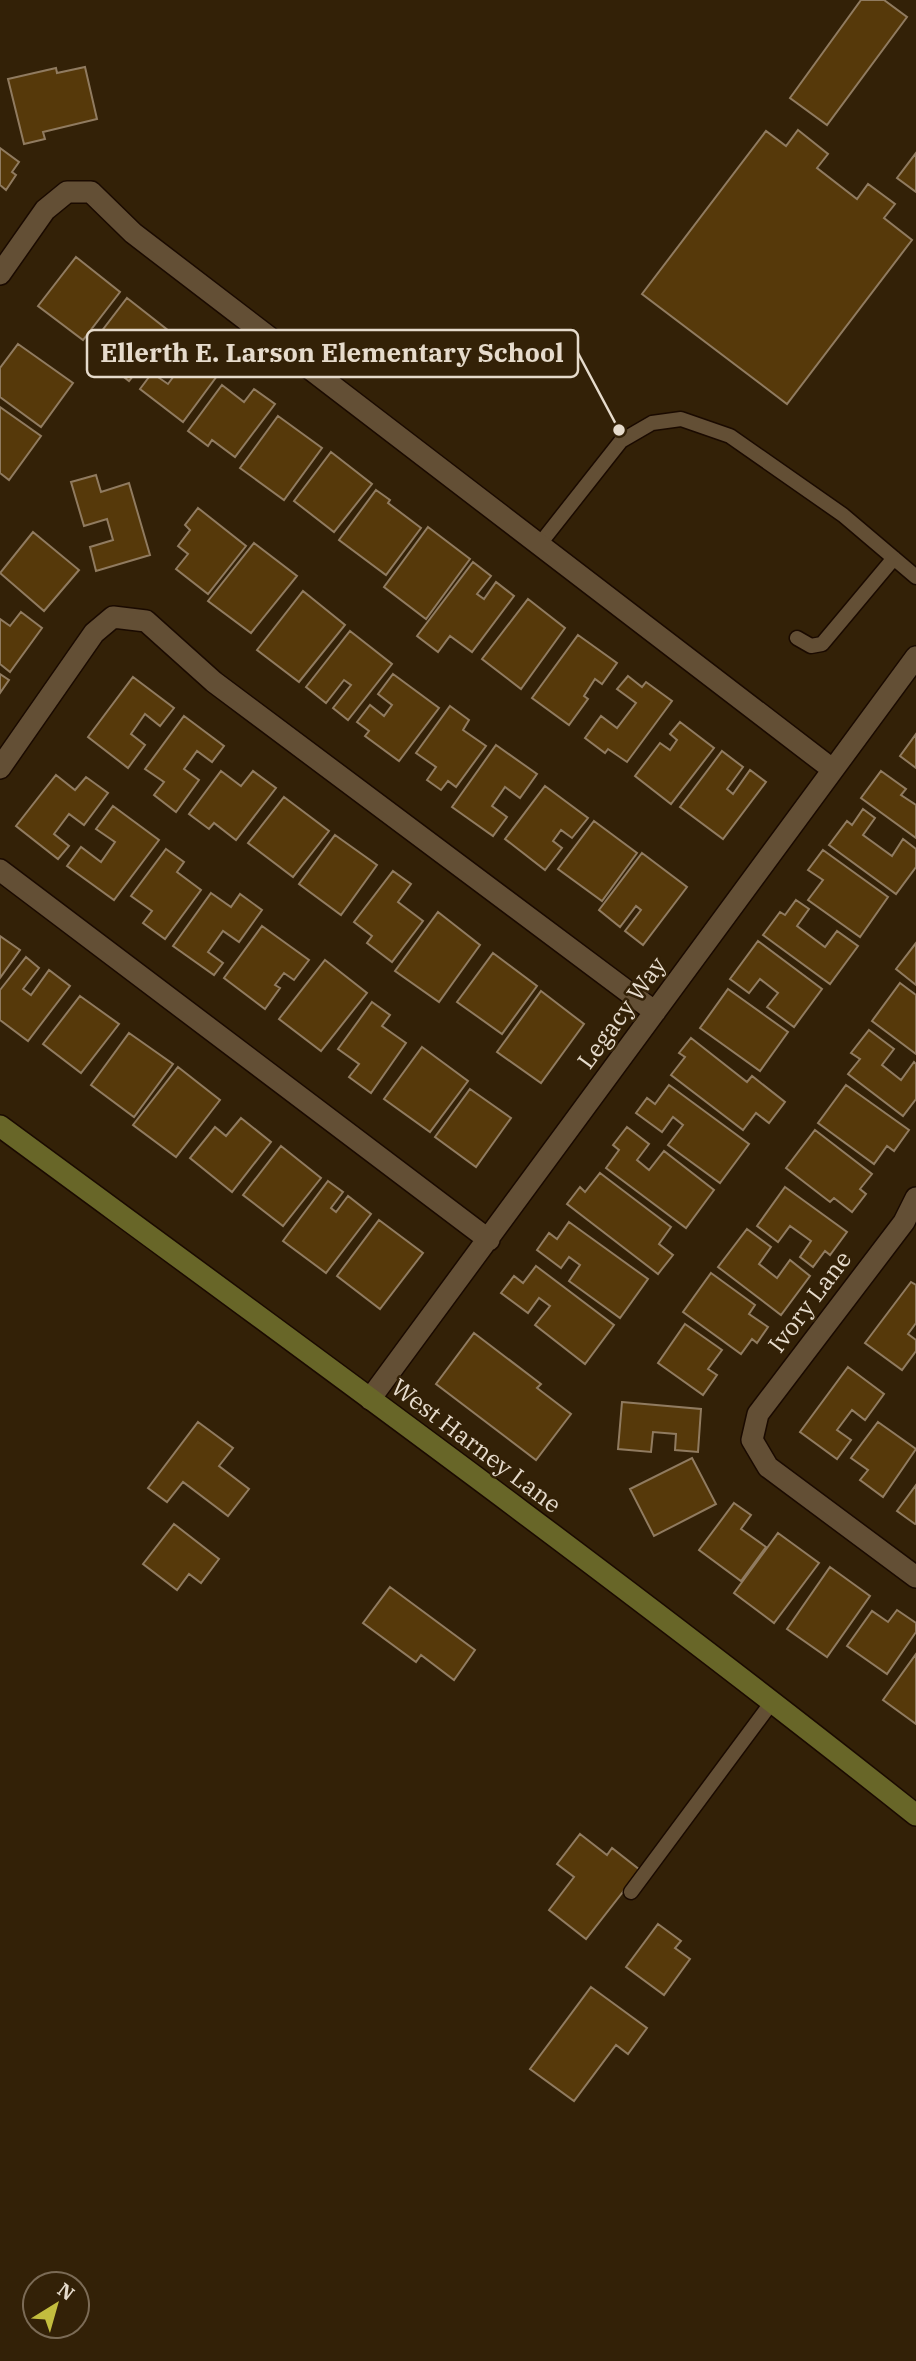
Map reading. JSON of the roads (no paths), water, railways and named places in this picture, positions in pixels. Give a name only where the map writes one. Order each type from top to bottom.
[{"type":"main road","name":"West Harney Lane","points":[[0,1126],[370,1399],[772,1702],[916,1815]]},
{"type":"street","points":[[0,274],[45,210],[67,192],[91,192],[133,233],[832,769]]},
{"type":"street","points":[[0,768],[93,633],[113,617],[146,621],[214,682],[655,1012]]},
{"type":"street","name":"Legacy Way","points":[[370,1399],[916,657]]},
{"type":"street","points":[[0,870],[489,1240]]},
{"type":"street","name":"Ivory Lane","points":[[916,1198],[910,1226],[758,1414],[752,1440],[768,1467],[916,1577]]},
{"type":"lane","points":[[540,545],[621,440],[652,423],[681,419],[730,436],[843,515],[916,577]]},
{"type":"lane","points":[[797,638],[811,646],[822,644],[894,558]]},
{"type":"lane","points":[[631,1892],[772,1702]]},
{"type":"place","name":"Ellerth E. Larson Elementary School","points":[[619,430]]}]
